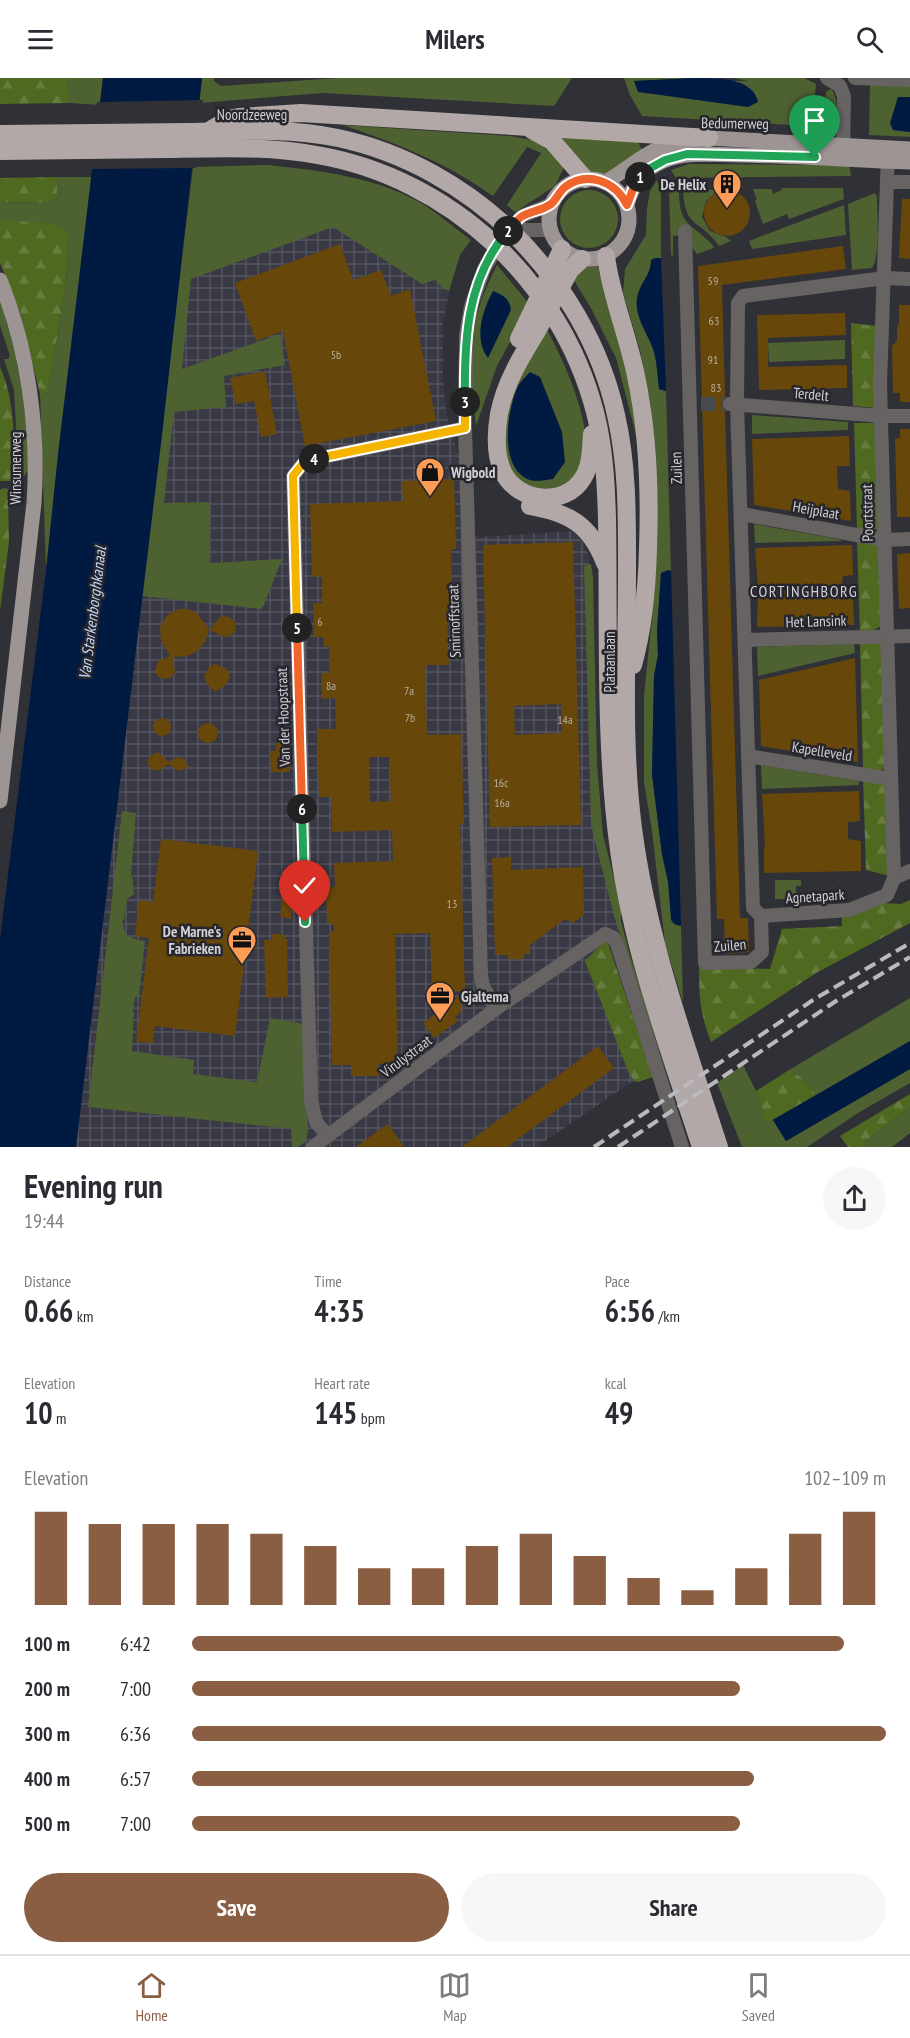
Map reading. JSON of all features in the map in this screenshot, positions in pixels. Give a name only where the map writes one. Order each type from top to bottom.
[{"type":"highway","points":[[237,132],[301,113],[709,138]]},
{"type":"highway","points":[[526,127],[552,141],[585,179]]},
{"type":"highway","name":"Noordzeeweg","points":[[0,151],[55,142],[207,131],[237,132],[370,168],[432,197],[475,226]]},
{"type":"highway","name":"Noordzeeweg","points":[[0,134],[55,142],[237,132],[291,131],[318,135],[368,146],[417,166],[450,184],[485,209]]},
{"type":"highway","name":"Plataanlaan","points":[[485,209],[535,257],[571,305],[594,348],[607,382],[622,443],[627,516],[628,783],[641,878],[658,957],[719,1147]]},
{"type":"highway","name":"Plataanlaan","points":[[475,226],[522,272],[560,327],[582,372],[600,435],[606,482],[610,761],[622,870],[631,919],[646,976],[701,1147]]},
{"type":"highway","points":[[562,249],[504,369],[492,399],[487,426],[488,459],[498,485],[512,499],[569,517],[586,530],[599,547],[608,570]]},
{"type":"highway","points":[[606,256],[636,375],[650,499],[647,587],[641,636],[626,687]]},
{"type":"highway","points":[[582,259],[570,270],[504,390],[498,417],[497,442],[499,462],[507,480],[521,492],[538,498],[558,496],[575,488],[584,478],[590,457],[594,411]]},
{"type":"main road","name":"Bedumerweg","points":[[605,182],[624,172],[656,149],[709,138],[888,155],[910,162]]},
{"type":"main road","name":"Bedumerweg","points":[[888,155],[910,148]]},
{"type":"main road","name":"Bedumerweg","points":[[627,205],[640,177],[654,165],[676,157],[704,154],[843,152]]},
{"type":"main road","points":[[585,179],[605,182],[619,192],[627,205],[630,221],[626,236],[618,248],[606,256],[582,259],[572,256],[555,241],[550,230],[549,218],[552,204],[565,187],[585,179]]},
{"type":"main road","name":"Winsumerweg","points":[[0,280],[21,347],[31,406],[35,461],[33,514],[0,801]]},
{"type":"street","points":[[827,78],[843,82],[845,101],[843,152]]},
{"type":"street","points":[[855,78],[910,80]]},
{"type":"street","name":"Poortstraat","points":[[888,155],[881,361],[894,878]]},
{"type":"street","points":[[888,182],[910,182]]},
{"type":"street","name":"Smirnoffstraat","points":[[497,1008],[483,987],[481,975],[465,428],[466,335],[471,306],[484,269],[503,237],[522,216],[552,204]]},
{"type":"street","points":[[503,237],[524,230],[550,230]]},
{"type":"street","name":"Zuilen","points":[[685,231],[696,404],[705,963],[751,962],[762,952],[761,916],[753,908],[742,514],[733,404],[738,303],[743,296],[885,278],[910,279]]},
{"type":"street","name":"Terdelt","points":[[733,404],[882,416],[910,416]]},
{"type":"street","name":"Van der Hoopstraat","points":[[328,1136],[316,1122],[310,1101],[293,476],[305,461],[465,428]]},
{"type":"street","name":"Heijplaat","points":[[742,514],[884,540],[910,539]]},
{"type":"street","name":"Het Lansink","points":[[746,640],[910,636]]},
{"type":"street","name":"Kapelleveld","points":[[748,756],[891,779]]},
{"type":"street","points":[[894,878],[910,871]]},
{"type":"street","name":"Agnetapark","points":[[761,916],[858,908],[887,895],[894,878]]},
{"type":"street","name":"Virulystraat","points":[[313,1147],[497,1008],[605,934],[614,938],[618,947],[682,1147]]},
{"type":"shaded area","points":[[284,215],[331,219],[450,288],[443,323],[443,380],[447,417],[459,457],[464,538],[573,531],[589,555],[593,821],[620,927],[606,948],[648,1071],[536,1147],[70,1147],[180,230]]},
{"type":"green space","points":[[0,78],[67,78],[70,103],[0,104]]},
{"type":"green space","points":[[67,78],[103,78],[100,105],[70,103]]},
{"type":"green space","points":[[202,78],[214,78],[214,81],[221,86],[338,78],[572,78],[554,106],[323,93],[199,103]]},
{"type":"green space","points":[[624,78],[695,78],[634,81],[748,81],[733,78],[804,78],[816,84],[812,123],[808,126],[642,116],[630,95]]},
{"type":"green space","points":[[870,84],[910,87],[910,97],[898,97],[893,130],[910,132],[910,137],[869,135]]},
{"type":"green space","points":[[831,89],[837,108],[833,130],[822,137],[813,136],[822,129],[826,92]]},
{"type":"green space","points":[[343,125],[510,136],[537,141],[565,165],[555,186],[515,212],[507,205],[541,153],[527,147],[493,196],[439,163]]},
{"type":"green space","points":[[552,134],[637,140],[644,153],[605,176],[589,172]]},
{"type":"green space","points":[[849,163],[851,176],[676,178],[671,170],[689,164]]},
{"type":"green space","points":[[268,165],[329,173],[389,188],[426,206],[471,240],[460,255],[449,291],[435,280],[422,284],[333,227],[191,279],[182,369],[280,334],[285,365],[224,376],[226,407],[174,412],[164,503],[210,502],[209,563],[282,559],[261,609],[142,596],[193,167]]},
{"type":"green space","points":[[58,177],[92,177],[46,570],[40,394],[48,392],[66,282],[69,232],[3,220],[0,223],[0,202],[50,203],[57,197]]},
{"type":"green space","points":[[58,177],[57,197],[50,203],[0,202],[0,178]]},
{"type":"green space","points":[[657,180],[661,193],[661,258],[655,258],[647,276],[659,389],[666,391],[671,571],[661,573],[657,631],[658,655],[654,676],[652,774],[662,854],[677,925],[681,926],[683,1003],[665,943],[644,782],[644,695],[652,618],[655,511],[651,406],[640,350],[623,293],[625,269],[646,235],[650,191]]},
{"type":"green space","points":[[782,188],[843,188],[844,199],[789,219],[787,214],[763,224],[753,189],[772,189],[773,194]]},
{"type":"green space","points":[[669,189],[679,189],[683,216],[714,248],[697,254],[682,235],[673,236],[673,256],[671,255]]},
{"type":"green space","points":[[683,189],[719,190],[706,201],[702,217],[710,231],[731,241],[719,246],[690,218],[684,202]]},
{"type":"green space","points":[[583,190],[595,190],[610,198],[618,213],[618,225],[610,240],[595,248],[583,248],[568,240],[560,225],[560,213],[568,198]]},
{"type":"green space","points":[[875,193],[878,234],[875,262],[872,268],[852,270],[848,204]]},
{"type":"green space","points":[[844,205],[846,235],[752,249],[749,241]]},
{"type":"green space","points":[[3,220],[55,224],[69,232],[66,282],[48,392],[40,394],[20,312],[0,263],[0,223]]},
{"type":"green space","points":[[597,264],[619,338],[630,386],[641,454],[616,358],[591,308],[572,277],[578,269]]},
{"type":"green space","points":[[497,265],[530,305],[497,366],[476,426],[472,393],[472,337],[482,300]]},
{"type":"green space","points":[[0,298],[14,349],[23,396],[28,443],[28,471],[19,482],[14,390],[4,359],[10,356],[0,325]]},
{"type":"green space","points":[[851,323],[877,326],[877,408],[853,406]]},
{"type":"green space","points":[[545,326],[571,380],[579,403],[586,448],[583,466],[574,480],[549,493],[518,484],[502,450],[505,408]]},
{"type":"green space","points":[[845,340],[845,359],[769,362],[768,343]]},
{"type":"green space","points":[[0,367],[11,408],[14,437],[14,481],[0,481]]},
{"type":"green space","points":[[752,415],[848,422],[848,430],[752,434]]},
{"type":"green space","points":[[854,423],[876,423],[880,528],[869,532],[857,529]]},
{"type":"green space","points":[[8,489],[9,542],[0,611],[0,490]]},
{"type":"green space","points":[[754,524],[838,539],[843,541],[755,543]]},
{"type":"green space","points":[[857,542],[880,544],[883,625],[872,631],[860,632]]},
{"type":"green space","points":[[591,564],[597,764],[603,835],[621,906],[621,921],[628,948],[671,1089],[614,916],[591,825],[584,566]]},
{"type":"green space","points":[[876,640],[883,646],[887,766],[879,772],[863,770],[860,641]]},
{"type":"green space","points":[[854,644],[855,653],[758,676],[757,647]]},
{"type":"green space","points":[[761,765],[859,781],[859,785],[762,789]]},
{"type":"green space","points":[[863,778],[888,784],[890,876],[866,870]]},
{"type":"green space","points":[[122,811],[136,813],[131,876],[134,894],[127,899],[122,921],[126,937],[127,935],[145,941],[139,997],[135,997],[133,1011],[132,1051],[194,1060],[193,1074],[257,1082],[270,1018],[300,1023],[305,1029],[308,1132],[305,1142],[298,1147],[292,1147],[291,1129],[88,1107]]},
{"type":"green space","points":[[775,880],[801,880],[801,886],[796,886],[796,892],[801,893],[801,899],[775,899]]},
{"type":"green space","points":[[910,900],[910,923],[816,973],[711,1042],[701,1005],[699,967],[770,969],[782,929],[842,926],[842,917],[883,903],[901,904]]},
{"type":"green space","points":[[605,941],[608,943],[653,1077],[638,1082],[634,1081],[628,1071],[585,961]]},
{"type":"green space","points":[[910,998],[910,1041],[816,1095],[801,1077],[789,1070]]},
{"type":"green space","points":[[743,1065],[756,1091],[765,1123],[773,1120],[786,1141],[910,1069],[910,1083],[858,1113],[807,1147],[742,1147],[717,1083]]},
{"type":"green space","points":[[789,1070],[801,1077],[816,1095],[765,1124],[756,1091]]},
{"type":"green space","points":[[910,1094],[910,1107],[864,1142],[864,1147],[848,1147],[840,1136]]},
{"type":"green space","points":[[910,1107],[910,1133],[892,1147],[864,1147],[864,1142]]},
{"type":"water","name":"Van Starkenborghkanaal","points":[[103,78],[202,78],[162,435],[76,1147],[0,1147],[0,939],[46,570]]},
{"type":"water","points":[[724,79],[742,84],[755,94],[758,102],[748,107],[638,92],[634,81]]},
{"type":"water","points":[[898,97],[910,97],[910,132],[893,130],[890,123]]},
{"type":"water","points":[[661,258],[666,391],[659,389],[654,352],[637,306],[640,288],[649,271],[651,260]]},
{"type":"water","points":[[493,291],[505,298],[511,310],[488,358],[483,350],[480,333],[483,315]]},
{"type":"water","points":[[530,372],[540,377],[562,432],[565,462],[553,479],[541,481],[532,481],[520,474],[509,452],[509,423],[514,396],[519,384]]},
{"type":"water","points":[[671,571],[681,926],[674,924],[671,920],[668,881],[662,854],[652,774],[654,676],[658,655],[657,631],[661,573]]},
{"type":"water","points":[[910,1041],[910,1069],[786,1141],[773,1120]]},
{"type":"pier","points":[[203,100],[196,168],[90,169],[97,102]]},
{"type":"building","name":"De Helix","points":[[732,190],[744,196],[749,204],[749,222],[744,230],[736,235],[722,236],[714,233],[707,226],[704,208],[707,200],[714,193]]},
{"type":"building","points":[[902,199],[910,199],[910,259],[899,258]]},
{"type":"building","points":[[340,244],[353,280],[381,270],[391,296],[410,289],[436,421],[305,446],[283,331],[256,341],[235,283]]},
{"type":"building","points":[[843,246],[846,269],[722,285],[725,397],[721,404],[725,412],[740,918],[748,918],[749,952],[725,954],[724,919],[717,919],[698,266]]},
{"type":"building","points":[[899,305],[910,305],[910,402],[900,402],[900,393],[893,393],[892,346],[897,341]]},
{"type":"building","points":[[845,313],[846,335],[768,338],[768,367],[847,365],[847,388],[759,390],[757,315]]},
{"type":"building","points":[[265,371],[277,434],[261,437],[254,401],[236,404],[230,378]]},
{"type":"building","points":[[900,429],[910,429],[910,517],[897,517],[895,439],[900,438]]},
{"type":"building","points":[[849,436],[850,466],[837,466],[838,489],[850,491],[851,521],[754,505],[752,439]]},
{"type":"building","points":[[454,479],[456,549],[451,550],[453,610],[447,610],[449,665],[425,665],[427,735],[461,734],[464,824],[460,824],[465,991],[432,992],[430,933],[395,934],[398,1063],[378,1064],[379,1076],[351,1076],[351,1065],[332,1065],[329,932],[334,931],[334,924],[327,923],[326,887],[335,887],[334,863],[393,861],[392,830],[332,832],[331,797],[319,797],[317,729],[336,729],[335,698],[322,699],[321,673],[329,673],[329,646],[324,647],[323,637],[314,637],[313,603],[322,603],[322,576],[312,577],[310,504],[403,501],[402,481]],"holes":[[[369,757],[389,757],[391,801],[370,802]]]},
{"type":"building","points":[[573,542],[581,825],[490,827],[483,545]],"holes":[[[561,704],[562,733],[515,735],[514,706]]]},
{"type":"building","points":[[852,545],[853,575],[843,576],[841,593],[853,596],[854,625],[757,627],[758,588],[755,548]]},
{"type":"building","points":[[910,553],[910,608],[899,609],[897,554]]},
{"type":"building","points":[[179,609],[196,612],[209,629],[205,642],[196,652],[187,656],[173,657],[175,673],[170,678],[164,679],[158,677],[155,671],[158,661],[170,656],[161,641],[160,627],[167,615]]},
{"type":"building","points":[[222,616],[229,617],[236,623],[235,631],[229,637],[223,637],[210,630]]},
{"type":"building","points":[[855,658],[858,762],[761,746],[759,680]]},
{"type":"building","points":[[215,664],[226,668],[230,677],[226,685],[215,692],[207,684],[204,676],[209,667]]},
{"type":"building","points":[[162,718],[168,721],[171,727],[168,733],[162,736],[156,733],[153,727],[156,721]]},
{"type":"building","points":[[208,723],[215,726],[218,733],[215,740],[208,743],[201,740],[198,733],[201,726]]},
{"type":"building","points":[[290,742],[290,772],[271,772],[270,751],[276,751],[275,743]]},
{"type":"building","points":[[158,752],[169,762],[177,757],[183,758],[189,767],[179,771],[168,764],[160,770],[153,770],[148,765],[148,760],[151,755]]},
{"type":"building","points":[[859,791],[860,821],[848,822],[848,839],[861,841],[861,871],[764,873],[762,794]]},
{"type":"building","points":[[161,839],[258,851],[235,1036],[155,1026],[153,1043],[136,1042],[149,938],[135,936],[139,900],[153,902]]},
{"type":"building","points":[[511,857],[511,870],[583,867],[584,915],[573,923],[565,919],[530,945],[530,954],[524,954],[524,959],[508,959],[508,955],[495,955],[492,858]]},
{"type":"building","points":[[283,891],[294,892],[291,919],[280,917]]},
{"type":"building","points":[[272,934],[284,934],[287,939],[288,997],[266,998],[264,940],[272,940]]},
{"type":"building","points":[[461,995],[461,1012],[455,1017],[458,1021],[434,1038],[423,1023]]},
{"type":"building","points":[[598,1046],[614,1068],[507,1147],[462,1147]]},
{"type":"building","points":[[388,1124],[404,1147],[356,1147],[368,1138]]},
{"type":"tunnel","points":[[701,404],[729,404]]},
{"type":"railway","points":[[594,1147],[813,1000],[910,943]]},
{"type":"railway","points":[[618,1147],[836,1001],[910,957]]},
{"type":"place","name":"De Helix","points":[[727,210]]},
{"type":"place","name":"Wigbold","points":[[430,498]]},
{"type":"place","name":"De Marne's Fabrieken","points":[[242,966]]},
{"type":"place","name":"Gjaltema","points":[[440,1022]]},
{"type":"district","name":"CORTINGHBORG","points":[[804,591]]},
{"type":"route","points":[[305,922],[293,476],[305,461],[465,428],[466,335],[471,306],[484,269],[503,237],[522,216],[552,204],[560,192],[571,183],[585,179],[605,182],[619,192],[627,205],[635,184],[647,170],[665,160],[687,154],[815,157]]}]
